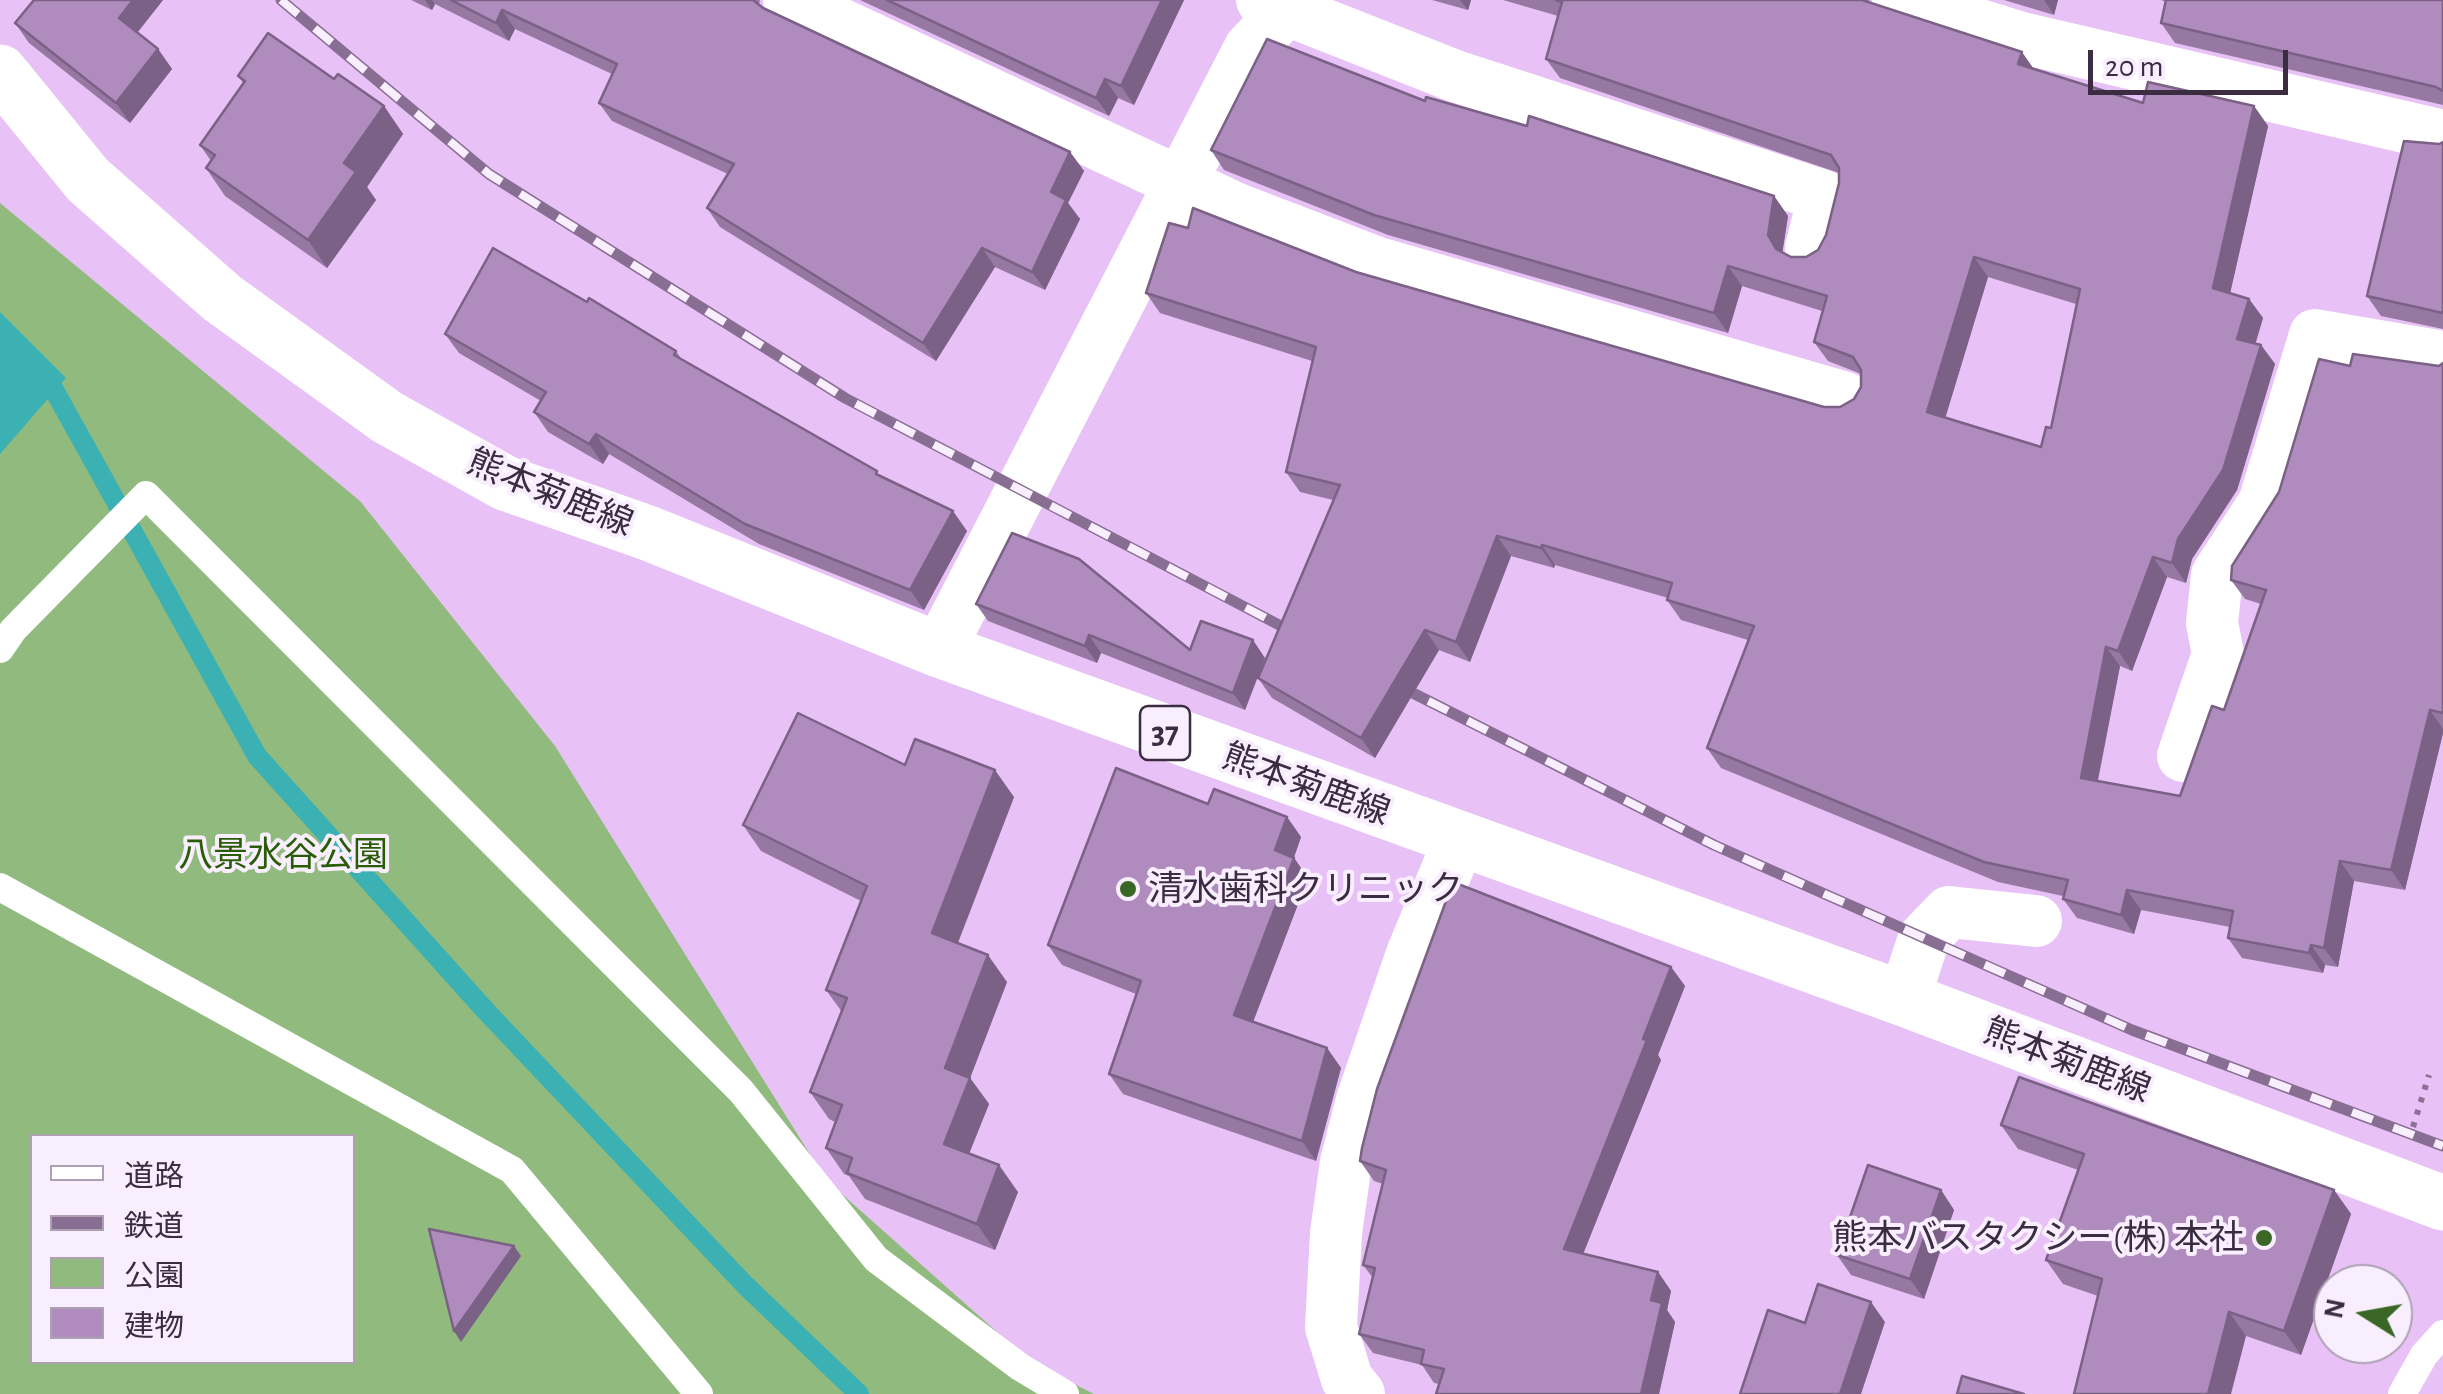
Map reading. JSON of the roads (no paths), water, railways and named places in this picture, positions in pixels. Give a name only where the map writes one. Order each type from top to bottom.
[{"type":"main road","name":"熊本菊鹿線","points":[[0,72],[88,180],[222,298],[386,416],[504,483],[648,533],[940,650],[1458,841],[1904,999],[2443,1204]]},
{"type":"street","points":[[789,0],[1237,210],[1378,262],[1846,398]]},
{"type":"street","points":[[1898,0],[2022,38],[2443,136]]},
{"type":"street","points":[[940,650],[1250,48],[1281,3],[1455,76],[1824,196],[1811,248]]},
{"type":"street","points":[[2183,756],[2218,654],[2212,623],[2217,575],[2264,504],[2315,335],[2443,357]]},
{"type":"street","points":[[1360,1394],[1347,1379],[1331,1327],[1336,1233],[1346,1162],[1362,1100],[1412,954],[1458,841]]},
{"type":"street","points":[[1904,999],[1924,938],[1949,912],[2036,921]]},
{"type":"lane","points":[[0,649],[146,496],[741,1091],[876,1258],[1020,1368],[1065,1394]]},
{"type":"lane","points":[[0,887],[512,1170],[700,1394]]},
{"type":"lane","points":[[2402,1394],[2424,1355],[2443,1334]]},
{"type":"waterway","points":[[43,370],[257,756],[485,1010],[745,1285],[859,1394]]},
{"type":"railway","points":[[281,0],[489,174],[845,398],[1304,638]]},
{"type":"railway","points":[[1389,681],[1714,845],[2132,1030],[2443,1146]]},
{"type":"place","name":"清水歯科クリニック","points":[[1128,889]]},
{"type":"place","name":"熊本バスタクシー(株) 本社","points":[[2264,1238]]},
{"type":"park label","name":"八景水谷公園","points":[[283,855]]}]
